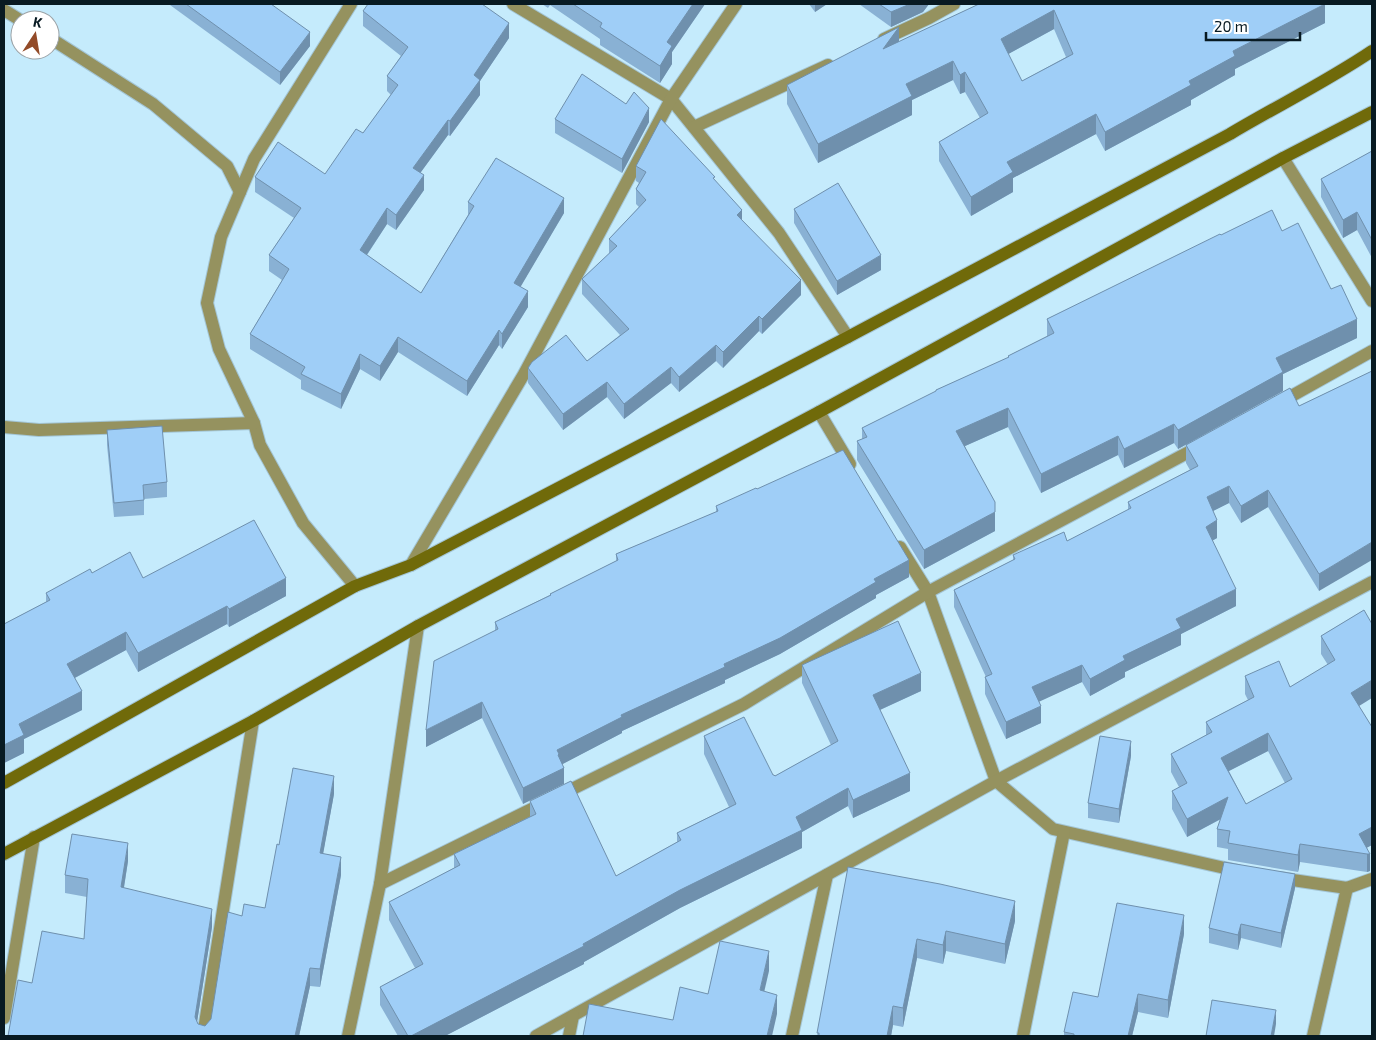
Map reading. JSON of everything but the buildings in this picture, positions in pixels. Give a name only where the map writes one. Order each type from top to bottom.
[{"type":"main road","points":[[4,783],[354,586],[411,565],[848,338],[1230,134],[1275,107],[1340,73],[1372,51]]},
{"type":"main road","points":[[4,854],[253,721],[418,626],[818,412],[1283,158],[1372,112]]},
{"type":"street","points":[[351,4],[254,158],[221,237],[207,303],[219,348],[254,423],[260,446],[303,523],[354,586]]},
{"type":"street","points":[[513,4],[671,99],[779,233],[848,338]]},
{"type":"street","points":[[411,565],[524,374],[671,99],[736,4]]},
{"type":"street","points":[[875,43],[954,4]]},
{"type":"street","points":[[60,44],[153,104],[227,166],[240,192]]},
{"type":"street","points":[[694,127],[839,60]]},
{"type":"street","points":[[1283,158],[1372,301]]},
{"type":"street","points":[[1272,406],[1372,351]]},
{"type":"street","points":[[818,412],[858,478]]},
{"type":"street","points":[[4,428],[39,430],[254,423]]},
{"type":"street","points":[[380,884],[744,704],[928,592],[1214,439]]},
{"type":"street","points":[[893,535],[928,592],[996,781],[1053,829],[1252,873]]},
{"type":"street","points":[[536,1036],[996,781],[1372,582]]},
{"type":"street","points":[[348,1036],[380,884],[418,626]]},
{"type":"street","points":[[203,1036],[253,721]]},
{"type":"street","points":[[1023,1036],[1064,832]]},
{"type":"street","points":[[4,1018],[34,837]]},
{"type":"street","points":[[792,1036],[828,875]]},
{"type":"street","points":[[1271,876],[1347,888],[1372,879]]},
{"type":"street","points":[[1313,1036],[1347,888]]},
{"type":"street","points":[[569,1036],[573,1016]]}]
